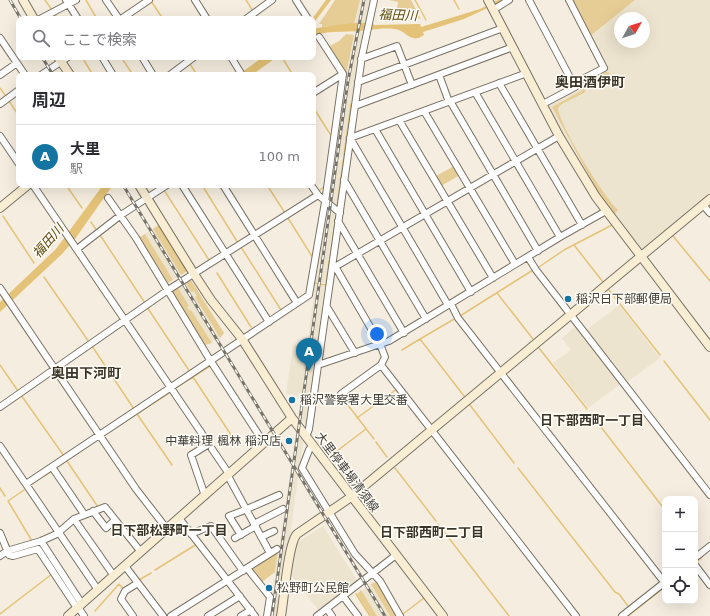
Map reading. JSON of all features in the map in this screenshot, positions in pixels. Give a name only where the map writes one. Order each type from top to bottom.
[{"type":"street","points":[[23,0],[32,16]]},
{"type":"street","points":[[45,16],[68,2],[76,0]]},
{"type":"street","points":[[106,0],[118,16]]},
{"type":"street","points":[[125,16],[149,0]]},
{"type":"street","points":[[195,0],[205,16]]},
{"type":"street","points":[[250,16],[272,0]]},
{"type":"street","points":[[296,0],[306,16]]},
{"type":"street","points":[[306,437],[334,268],[338,221],[361,59],[374,0]]},
{"type":"street","points":[[509,0],[491,5],[559,136],[606,211],[710,347]]},
{"type":"street","points":[[529,0],[575,87],[543,104]]},
{"type":"street","points":[[569,0],[604,68],[573,84]]},
{"type":"street","points":[[68,2],[76,16]]},
{"type":"street","points":[[358,82],[503,28]]},
{"type":"street","points":[[26,484],[309,295],[325,202],[343,74],[319,37]]},
{"type":"street","points":[[0,38],[23,72]]},
{"type":"street","points":[[361,59],[397,46],[412,85]]},
{"type":"street","points":[[354,106],[513,47]]},
{"type":"street","points":[[46,72],[60,60]]},
{"type":"street","points":[[63,60],[69,72]]},
{"type":"street","points":[[104,60],[111,72]]},
{"type":"street","points":[[144,60],[151,72]]},
{"type":"street","points":[[174,72],[190,60]]},
{"type":"street","points":[[233,60],[240,72]]},
{"type":"street","points":[[0,75],[17,63]]},
{"type":"street","points":[[350,138],[527,73]]},
{"type":"street","points":[[316,91],[343,74]]},
{"type":"street","points":[[439,75],[449,101],[538,251]]},
{"type":"street","points":[[499,83],[582,225]]},
{"type":"street","points":[[0,104],[16,92]]},
{"type":"street","points":[[475,92],[560,237]]},
{"type":"street","points":[[424,111],[515,264]]},
{"type":"street","points":[[400,120],[493,278]]},
{"type":"street","points":[[375,129],[471,292]]},
{"type":"street","points":[[0,136],[16,160]]},
{"type":"street","points":[[334,268],[559,136]]},
{"type":"street","points":[[350,138],[458,318],[502,372],[662,578]]},
{"type":"street","points":[[344,180],[426,319]]},
{"type":"street","points":[[0,208],[24,188]]},
{"type":"street","points":[[35,188],[209,444],[191,455],[205,496]]},
{"type":"street","name":"大里停車場清須線","points":[[140,188],[211,300],[242,339],[292,418],[350,497],[443,616]]},
{"type":"street","points":[[76,247],[161,188]]},
{"type":"street","points":[[184,188],[269,322]]},
{"type":"street","points":[[225,188],[297,303]]},
{"type":"street","points":[[313,188],[325,202],[340,213]]},
{"type":"street","points":[[0,407],[168,290],[318,195]]},
{"type":"street","points":[[108,198],[121,215],[210,360],[264,443]]},
{"type":"street","points":[[281,616],[294,536],[350,497],[710,199]]},
{"type":"street","points":[[703,205],[710,214]]},
{"type":"street","points":[[318,366],[380,344],[404,333],[528,256],[606,211]]},
{"type":"street","points":[[338,221],[404,333]]},
{"type":"street","points":[[528,256],[536,270],[710,495]]},
{"type":"street","points":[[334,268],[380,344],[385,357],[381,365],[341,394]]},
{"type":"street","points":[[0,288],[136,489],[167,529]]},
{"type":"street","points":[[327,307],[355,353]]},
{"type":"street","points":[[381,365],[576,616]]},
{"type":"street","points":[[68,616],[292,418]]},
{"type":"street","points":[[0,446],[98,590]]},
{"type":"street","points":[[312,446],[302,468],[355,554],[380,581],[400,616]]},
{"type":"street","points":[[212,449],[229,475],[270,553]]},
{"type":"street","points":[[52,467],[84,514]]},
{"type":"street","points":[[240,535],[229,516],[279,495]]},
{"type":"street","points":[[0,556],[9,550],[41,541],[59,533],[74,519],[105,507],[141,552]]},
{"type":"street","points":[[234,538],[283,509]]},
{"type":"street","points":[[93,511],[106,528],[115,520]]},
{"type":"street","points":[[179,518],[255,616]]},
{"type":"street","points":[[74,519],[114,576]]},
{"type":"street","points":[[191,534],[211,526],[245,569],[270,597],[268,616]]},
{"type":"street","points":[[262,537],[274,531]]},
{"type":"street","points":[[0,533],[9,550],[9,555],[13,556],[38,549],[79,607]]},
{"type":"street","points":[[41,541],[84,616]]},
{"type":"street","points":[[698,556],[710,546]]},
{"type":"street","points":[[170,616],[277,549]]},
{"type":"street","points":[[317,616],[396,555]]},
{"type":"street","points":[[125,566],[163,616]]},
{"type":"street","points":[[697,568],[710,584]]},
{"type":"street","points":[[133,616],[121,599],[125,590],[138,583]]},
{"type":"street","points":[[622,616],[662,584]]},
{"type":"street","points":[[208,616],[240,596]]},
{"type":"street","points":[[343,596],[358,616]]},
{"type":"street","points":[[326,609],[332,616]]},
{"type":"street","points":[[241,616],[251,610]]},
{"type":"shaded area","points":[[326,0],[331,0],[316,20],[316,16],[314,16]]},
{"type":"shaded area","points":[[335,0],[360,0],[354,24],[322,27],[322,24],[319,24]]},
{"type":"shaded area","points":[[360,0],[371,0],[366,23],[354,24]]},
{"type":"shaded area","points":[[389,0],[411,0],[421,19],[418,18],[414,11],[404,12],[404,19],[395,19],[398,2]]},
{"type":"shaded area","points":[[498,0],[505,0],[464,19],[423,32],[424,35],[419,38],[412,38],[394,29],[316,35],[316,28],[354,23],[370,23],[375,25],[420,24],[421,27],[480,9]]},
{"type":"shaded area","points":[[572,0],[635,0],[620,12],[614,12],[614,17],[589,37]]},
{"type":"shaded area","points":[[635,0],[710,0],[710,193],[640,251],[598,196],[547,106],[576,85],[606,69],[589,37],[614,17],[614,48],[650,48],[650,12],[620,12]]},
{"type":"shaded area","points":[[355,30],[364,30],[344,155],[335,161],[346,75]]},
{"type":"shaded area","points":[[346,34],[354,35],[346,75],[328,47],[339,41]]},
{"type":"shaded area","points":[[259,60],[273,60],[256,72],[242,72]]},
{"type":"shaded area","points":[[606,72],[610,73],[607,77],[588,87],[584,93],[562,104],[558,108],[560,117],[583,160],[611,203],[618,210],[615,214],[599,194],[552,107],[581,91],[583,84]]},
{"type":"shaded area","points":[[343,159],[336,206],[328,201],[333,164]]},
{"type":"shaded area","points":[[454,166],[460,175],[441,186],[436,176]]},
{"type":"shaded area","points":[[101,188],[111,188],[75,239],[62,254],[0,312],[0,302],[56,249]]},
{"type":"shaded area","points":[[329,207],[335,213],[325,283],[314,282],[327,208]]},
{"type":"shaded area","points":[[157,226],[186,272],[168,283],[140,237]]},
{"type":"shaded area","points":[[157,226],[186,272],[181,275],[153,229]]},
{"type":"shaded area","points":[[145,234],[173,280],[168,283],[140,237]]},
{"type":"shaded area","points":[[191,280],[224,333],[220,338],[205,345],[172,291]]},
{"type":"shaded area","points":[[191,280],[224,333],[220,338],[195,297],[197,296],[194,291],[191,292],[186,283]]},
{"type":"shaded area","points":[[315,284],[325,286],[307,427],[299,415],[301,397],[286,394],[293,345],[307,347]]},
{"type":"shaded area","points":[[178,288],[189,306],[187,307],[190,311],[191,310],[212,343],[205,345],[172,291]]},
{"type":"shaded area","points":[[619,305],[660,358],[627,382],[586,330]]},
{"type":"shaded area","points":[[576,326],[622,383],[588,408],[553,363],[571,350],[562,338]]},
{"type":"shaded area","points":[[296,432],[303,442],[279,616],[269,616]]},
{"type":"shaded area","points":[[323,526],[358,582],[319,611],[290,574],[295,544]]},
{"type":"shaded area","points":[[278,551],[275,572],[262,582],[250,568]]},
{"type":"shaded area","points":[[376,582],[396,616],[371,616],[357,594]]},
{"type":"shaded area","points":[[376,582],[396,616],[390,616],[371,584]]},
{"type":"shaded area","points":[[361,590],[377,616],[371,616],[357,594]]},
{"type":"waterway","points":[[45,0],[52,10]]},
{"type":"waterway","points":[[86,0],[95,16]]},
{"type":"waterway","points":[[246,0],[253,11]]},
{"type":"waterway","name":"福田川","points":[[415,0],[426,20]]},
{"type":"waterway","points":[[454,0],[459,9]]},
{"type":"waterway","points":[[151,1],[161,16]]},
{"type":"waterway","points":[[84,60],[91,72]]},
{"type":"waterway","points":[[123,60],[131,72]]},
{"type":"waterway","points":[[284,60],[291,72]]},
{"type":"waterway","points":[[190,64],[195,72]]},
{"type":"waterway","points":[[0,88],[5,95]]},
{"type":"waterway","points":[[9,101],[16,112]]},
{"type":"waterway","points":[[337,206],[351,104]]},
{"type":"waterway","points":[[316,112],[332,137]]},
{"type":"waterway","points":[[320,190],[324,187]]},
{"type":"waterway","points":[[68,188],[82,208]]},
{"type":"waterway","points":[[204,188],[238,243]]},
{"type":"waterway","points":[[269,188],[285,213]]},
{"type":"waterway","points":[[164,190],[209,260]]},
{"type":"waterway","points":[[330,258],[336,214]]},
{"type":"waterway","name":"福田川","points":[[3,216],[34,263]]},
{"type":"waterway","points":[[288,218],[313,258]]},
{"type":"waterway","points":[[91,222],[97,231]]},
{"type":"waterway","points":[[539,267],[564,250],[612,225]]},
{"type":"waterway","points":[[158,226],[186,271]]},
{"type":"waterway","points":[[100,235],[145,303]]},
{"type":"waterway","points":[[673,236],[710,281]]},
{"type":"waterway","points":[[140,238],[155,264]]},
{"type":"waterway","points":[[574,245],[603,282]]},
{"type":"waterway","points":[[241,247],[281,310]]},
{"type":"waterway","points":[[314,283],[326,285],[329,261]]},
{"type":"waterway","points":[[460,316],[533,270]]},
{"type":"waterway","points":[[217,273],[251,327]]},
{"type":"waterway","points":[[44,277],[89,342]]},
{"type":"waterway","points":[[609,290],[660,355]]},
{"type":"waterway","points":[[497,293],[533,339]]},
{"type":"waterway","points":[[147,307],[190,372]]},
{"type":"waterway","points":[[420,339],[456,318]]},
{"type":"waterway","points":[[402,350],[420,339],[464,396]]},
{"type":"waterway","points":[[92,346],[134,409]]},
{"type":"waterway","points":[[539,348],[587,409]]},
{"type":"waterway","points":[[664,361],[710,420]]},
{"type":"waterway","points":[[0,365],[18,391]]},
{"type":"waterway","points":[[177,387],[210,366]]},
{"type":"waterway","points":[[193,377],[233,438]]},
{"type":"waterway","points":[[357,418],[397,389]]},
{"type":"waterway","points":[[109,432],[169,393]]},
{"type":"waterway","points":[[21,395],[64,456]]},
{"type":"waterway","points":[[341,396],[374,439]]},
{"type":"waterway","points":[[470,405],[514,463]]},
{"type":"waterway","points":[[137,414],[172,465]]},
{"type":"waterway","points":[[591,414],[662,506]]},
{"type":"waterway","points":[[329,457],[366,429]]},
{"type":"waterway","points":[[376,442],[387,457]]},
{"type":"waterway","points":[[56,468],[88,446]]},
{"type":"waterway","points":[[67,461],[98,507]]},
{"type":"waterway","points":[[395,468],[436,521]]},
{"type":"waterway","points":[[518,468],[615,592],[619,594],[628,606]]},
{"type":"waterway","points":[[44,476],[52,471]]},
{"type":"waterway","points":[[32,484],[42,477]]},
{"type":"waterway","points":[[0,488],[5,496]]},
{"type":"waterway","points":[[24,490],[8,501],[32,541]]},
{"type":"waterway","points":[[438,524],[509,616]]},
{"type":"waterway","points":[[4,535],[10,547]]},
{"type":"waterway","points":[[155,570],[197,544]]},
{"type":"waterway","points":[[12,553],[39,545],[40,547]]},
{"type":"waterway","points":[[698,561],[702,557]]},
{"type":"waterway","points":[[139,580],[151,573]]},
{"type":"waterway","points":[[0,614],[52,574]]},
{"type":"waterway","points":[[377,583],[388,602]]},
{"type":"waterway","points":[[95,611],[119,584],[124,590]]},
{"type":"waterway","points":[[628,616],[662,589]]},
{"type":"waterway","points":[[356,594],[370,616]]},
{"type":"waterway","points":[[403,614],[424,598]]},
{"type":"railway","points":[[10,0],[19,16]]},
{"type":"railway","points":[[272,616],[348,81],[364,0]]},
{"type":"railway","points":[[44,60],[51,72]]},
{"type":"railway","points":[[125,188],[385,616]]},
{"type":"place","name":"稲沢日下部郵便局","points":[[568,299]]},
{"type":"place","name":"大里","points":[[309,371]]},
{"type":"place","name":"稲沢警察署大里交番","points":[[292,400]]},
{"type":"place","name":"中華料理 楓林 稲沢店","points":[[289,441]]},
{"type":"place","name":"松野町公民館","points":[[269,588]]},
{"type":"district","name":"奥田酒伊町","points":[[590,82]]},
{"type":"district","name":"奥田下河町","points":[[86,373]]},
{"type":"district","name":"日下部西町一丁目","points":[[592,420]]},
{"type":"district","name":"日下部松野町一丁目","points":[[169,530]]},
{"type":"district","name":"日下部西町二丁目","points":[[432,532]]}]
